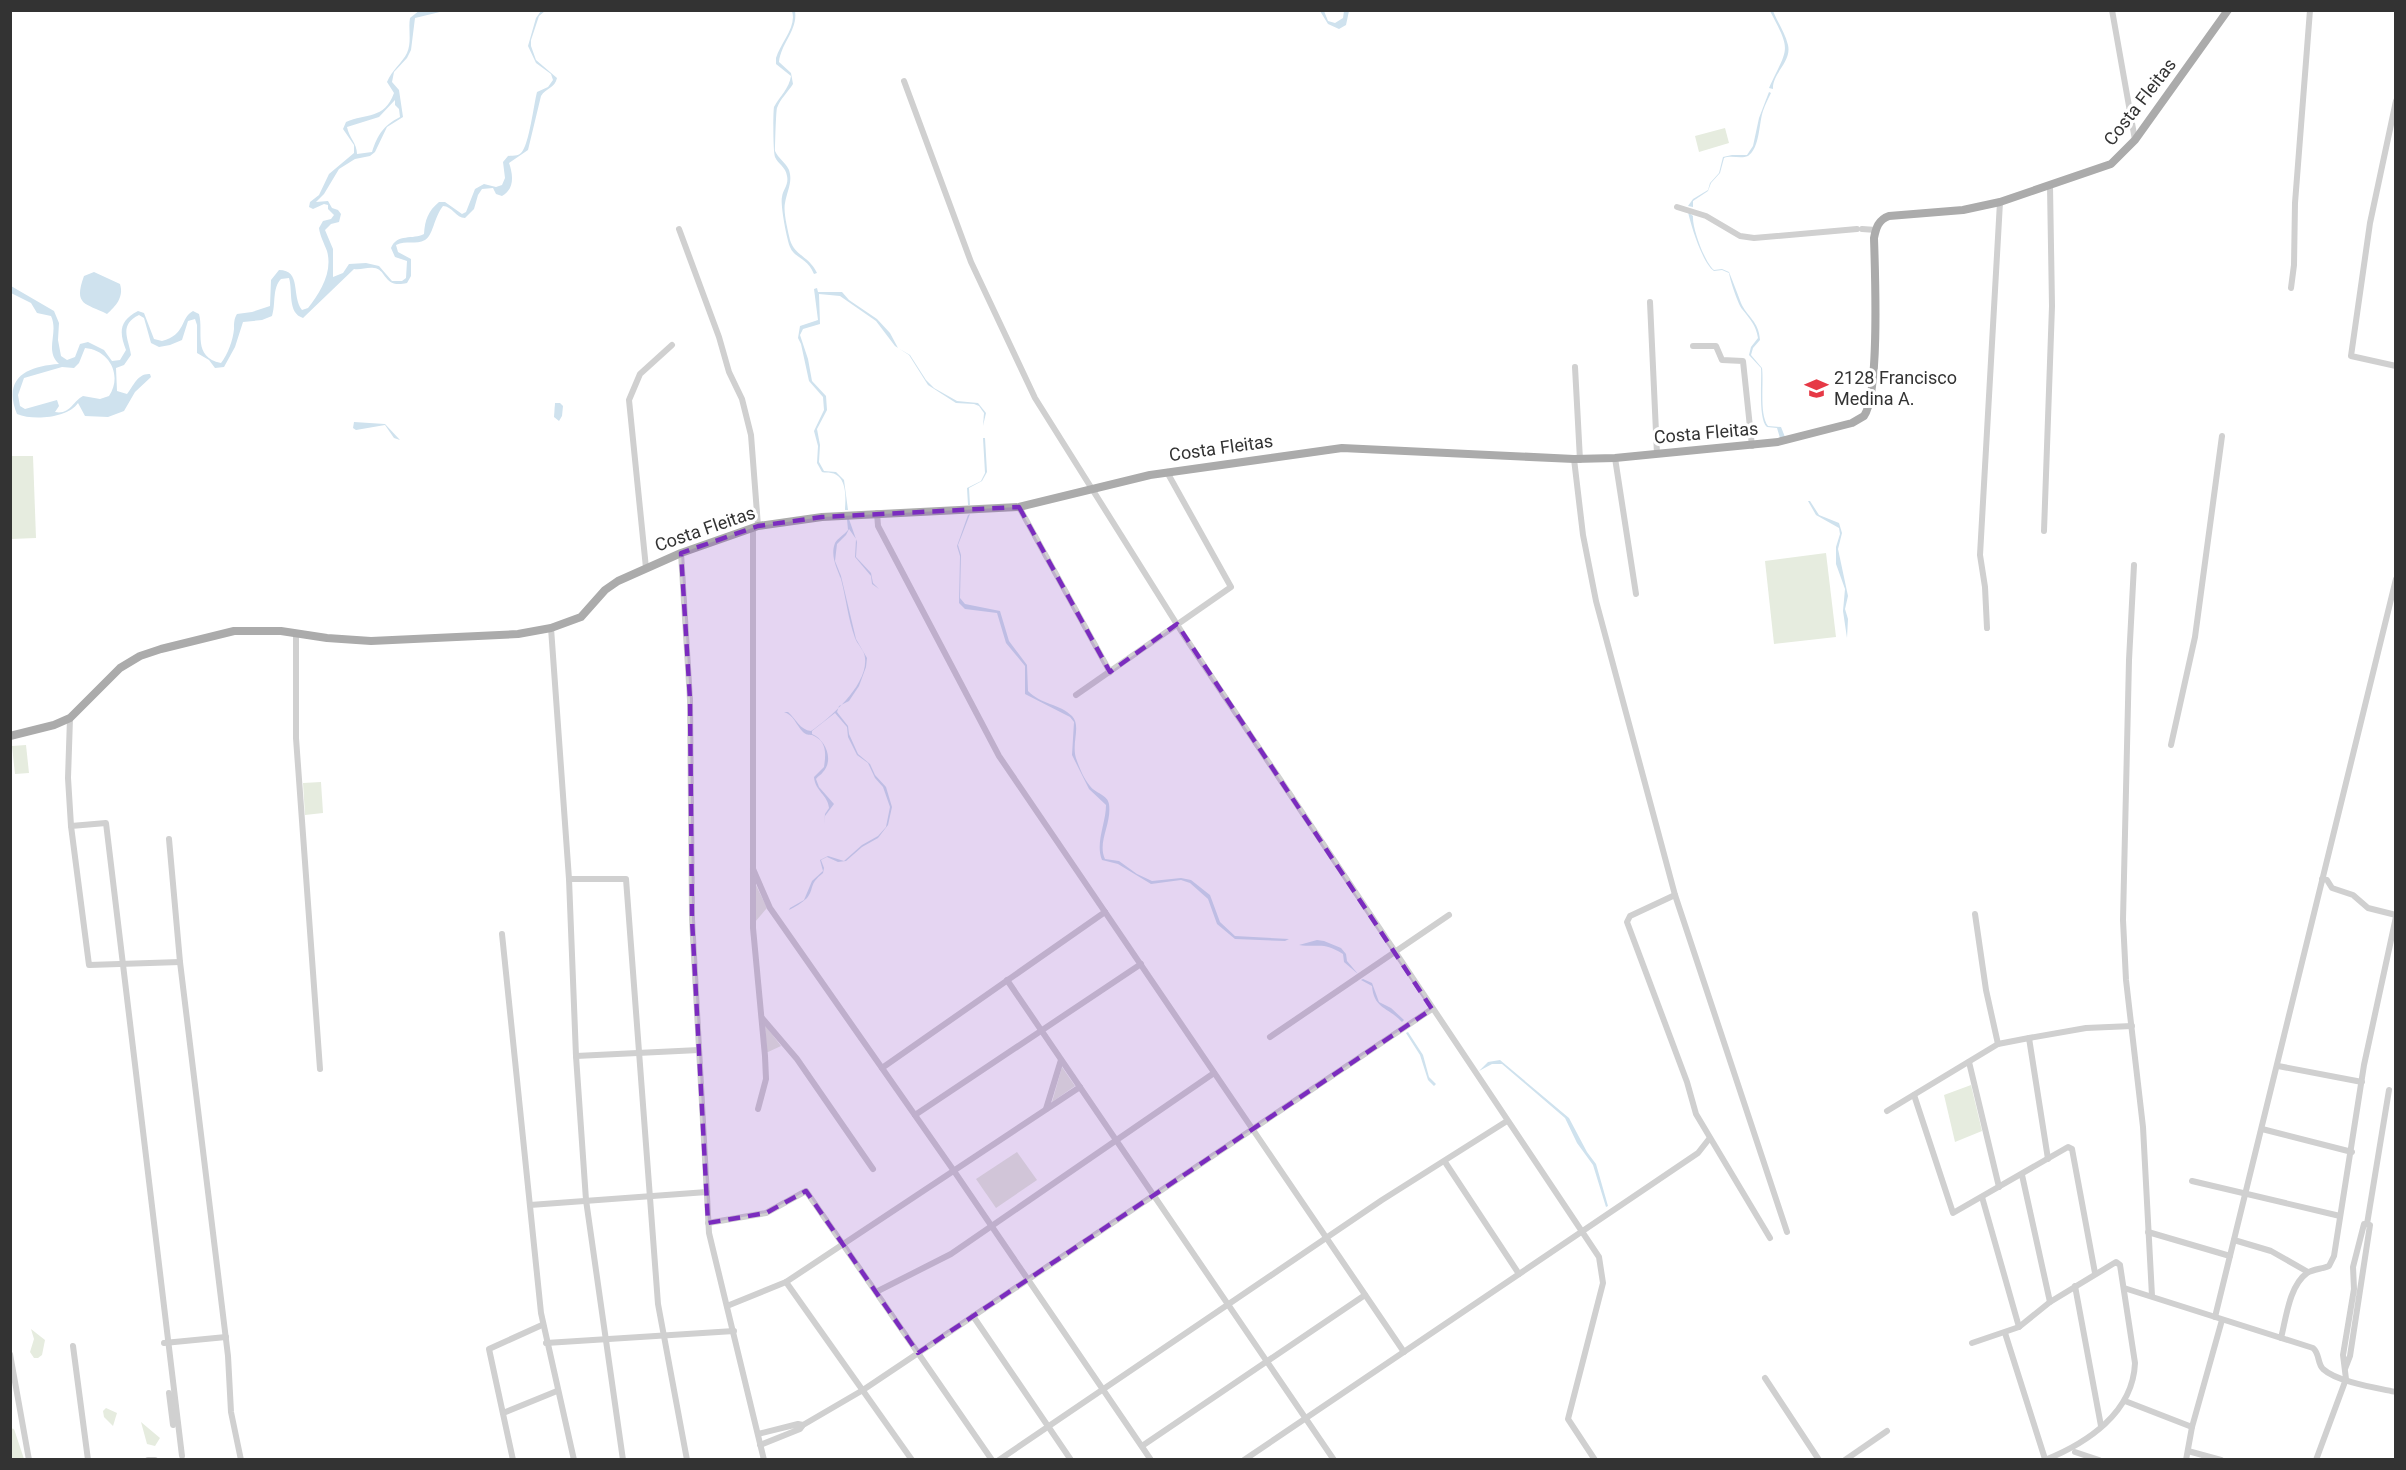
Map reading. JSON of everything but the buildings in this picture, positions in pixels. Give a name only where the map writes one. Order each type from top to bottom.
[{"type":"main road","name":"Costa Fleitas","points":[[10,736],[54,725],[70,718],[120,668],[140,656],[194,639],[234,631],[281,631],[327,638],[371,641],[518,634],[551,628],[581,617],[605,590],[618,581],[681,553],[755,527],[822,517],[1019,507],[1167,472],[1357,447],[1577,460],[1752,446],[1778,442],[1852,423],[1860,420],[1868,411],[1871,398],[1876,230],[1882,220],[1889,216],[1963,210],[2000,202],[2111,164],[2135,140],[2226,12]]},
{"type":"street","points":[[2112,10],[2135,140]]},
{"type":"street","points":[[2290,288],[2294,265],[2296,192],[2310,10]]},
{"type":"street","points":[[904,81],[971,262],[1035,398],[1177,624],[1599,1257],[1603,1283],[1568,1419],[1595,1460]]},
{"type":"street","points":[[2396,101],[2370,223],[2351,356],[2396,366]]},
{"type":"street","points":[[2044,531],[2052,306],[2050,186]]},
{"type":"street","points":[[1987,628],[1985,587],[1980,555],[2000,202]]},
{"type":"street","points":[[1677,207],[1706,216],[1732,232],[1746,237],[1859,229],[1876,230]]},
{"type":"street","points":[[679,229],[720,337],[729,372],[742,399],[751,435],[755,527],[753,928],[766,1079],[758,1109]]},
{"type":"street","points":[[1650,302],[1657,454]]},
{"type":"street","points":[[646,568],[629,400],[640,374],[672,345]]},
{"type":"street","points":[[1693,346],[1716,346],[1722,360],[1742,360],[1752,446]]},
{"type":"street","points":[[1575,367],[1577,460],[1583,536],[1596,601],[1675,895],[1787,1233]]},
{"type":"street","points":[[2171,745],[2195,637],[2222,436]]},
{"type":"street","points":[[1616,458],[1636,594]]},
{"type":"street","points":[[1076,695],[1231,587],[1167,472]]},
{"type":"street","points":[[1019,507],[1110,672]]},
{"type":"street","points":[[877,513],[878,526],[999,756],[1404,1352]]},
{"type":"street","points":[[681,553],[690,700],[690,860],[708,1223],[763,1459]]},
{"type":"street","points":[[2134,565],[2129,660],[2123,920],[2126,980],[2143,1127],[2152,1296]]},
{"type":"street","points":[[2186,1460],[2230,1256],[2396,579]]},
{"type":"street","points":[[551,628],[569,879],[576,1056],[586,1200],[623,1460]]},
{"type":"street","points":[[296,633],[296,738],[320,1069]]},
{"type":"street","points":[[70,718],[68,778],[71,826],[90,965],[180,962]]},
{"type":"street","points":[[71,826],[104,823],[172,1417],[182,1458]]},
{"type":"street","points":[[169,839],[180,962],[226,1337],[231,1412],[241,1460]]},
{"type":"street","points":[[753,869],[770,908],[992,1226],[1151,1460]]},
{"type":"street","points":[[569,879],[626,879],[658,1305],[687,1460]]},
{"type":"street","points":[[2281,1338],[2300,1280],[2308,1272],[2325,1268],[2332,1261],[2352,1152],[2361,1082],[2396,916],[2368,908],[2353,896],[2332,888],[2327,880],[2322,879]]},
{"type":"street","points":[[1675,895],[1630,916],[1627,922],[1687,1082],[1696,1114],[1770,1238]]},
{"type":"street","points":[[882,1068],[1105,912]]},
{"type":"street","points":[[1975,914],[1985,981],[1998,1044]]},
{"type":"street","points":[[1270,1037],[1449,915]]},
{"type":"street","points":[[502,934],[542,1325],[574,1460]]},
{"type":"street","points":[[915,1115],[1141,964]]},
{"type":"street","points":[[1007,980],[1334,1460]]},
{"type":"street","points":[[760,1445],[800,1429],[803,1425],[863,1390],[1432,1009]]},
{"type":"street","points":[[762,1017],[797,1059],[873,1170]]},
{"type":"street","points":[[1887,1111],[1998,1044],[2086,1028],[2132,1026]]},
{"type":"street","points":[[2029,1038],[2048,1159]]},
{"type":"street","points":[[576,1056],[699,1050]]},
{"type":"street","points":[[1046,1109],[1061,1060]]},
{"type":"street","points":[[1969,1062],[1999,1187]]},
{"type":"street","points":[[2278,1066],[2361,1082]]},
{"type":"street","points":[[876,1292],[951,1254],[1214,1073]]},
{"type":"street","points":[[728,1306],[786,1282],[1080,1087]]},
{"type":"street","points":[[2316,1460],[2346,1379],[2343,1356],[2354,1289],[2353,1266],[2364,1224],[2367,1224],[2389,1090]]},
{"type":"street","points":[[1914,1095],[1953,1213],[2068,1148],[2072,1149],[2095,1273]]},
{"type":"street","points":[[999,1460],[1382,1200],[1507,1121]]},
{"type":"street","points":[[2262,1130],[2352,1152]]},
{"type":"street","points":[[1244,1460],[1698,1154],[1709,1139]]},
{"type":"street","points":[[1445,1162],[1519,1274]]},
{"type":"street","points":[[2022,1175],[2050,1302]]},
{"type":"street","points":[[2192,1181],[2340,1216]]},
{"type":"street","points":[[708,1223],[766,1212],[806,1191],[992,1460]]},
{"type":"street","points":[[530,1205],[706,1192]]},
{"type":"street","points":[[1982,1197],[2019,1327]]},
{"type":"street","points":[[2345,1369],[2350,1356],[2359,1300],[2370,1225],[2367,1224]]},
{"type":"street","points":[[2148,1232],[2230,1256]]},
{"type":"street","points":[[2234,1240],[2271,1251],[2308,1272]]},
{"type":"street","points":[[1972,1343],[2019,1327],[2050,1302],[2095,1273],[2116,1262],[2119,1263],[2135,1363],[2133,1378],[2120,1410],[2074,1449],[2045,1459],[2005,1333]]},
{"type":"street","points":[[786,1282],[912,1460]]},
{"type":"street","points":[[2075,1286],[2101,1426]]},
{"type":"street","points":[[2124,1288],[2316,1350],[2323,1368],[2360,1385],[2396,1392]]},
{"type":"street","points":[[2354,1289],[2359,1300]]},
{"type":"street","points":[[1142,1446],[1365,1295]]},
{"type":"street","points":[[973,1316],[1071,1460]]},
{"type":"street","points":[[513,1460],[489,1349],[542,1325]]},
{"type":"street","points":[[546,1343],[734,1331]]},
{"type":"street","points":[[165,1343],[226,1337]]},
{"type":"street","points":[[73,1346],[88,1460]]},
{"type":"street","points":[[10,1354],[29,1460]]},
{"type":"street","points":[[1765,1377],[1820,1460]]},
{"type":"street","points":[[503,1413],[557,1391]]},
{"type":"street","points":[[2125,1401],[2192,1427]]},
{"type":"street","points":[[758,1434],[798,1424],[803,1425]]},
{"type":"street","points":[[1845,1460],[1887,1431]]},
{"type":"street","points":[[2074,1449],[2077,1460]]},
{"type":"street","points":[[2074,1449],[2099,1460]]},
{"type":"street","points":[[2188,1451],[2221,1460]]},
{"type":"street","points":[[148,1460],[155,1460]]},
{"type":"highlighted area","points":[[1019,507],[1110,672],[1177,624],[1432,1009],[918,1353],[806,1191],[766,1213],[708,1223],[692,919],[690,700],[681,553],[758,526],[822,517]]},
{"type":"shaded area","points":[[1725,128],[1729,143],[1699,152],[1695,136]]},
{"type":"shaded area","points":[[11,456],[33,456],[36,538],[11,539]]},
{"type":"shaded area","points":[[1826,553],[1836,637],[1774,644],[1765,561]]},
{"type":"shaded area","points":[[26,745],[29,773],[15,774],[12,746]]},
{"type":"shaded area","points":[[321,782],[323,813],[305,815],[303,783]]},
{"type":"shaded area","points":[[755,883],[767,908],[755,922]]},
{"type":"shaded area","points":[[765,1025],[781,1046],[768,1052],[767,1052]]},
{"type":"shaded area","points":[[1062,1067],[1075,1086],[1052,1102]]},
{"type":"shaded area","points":[[1971,1085],[1982,1131],[1955,1142],[1944,1095]]},
{"type":"shaded area","points":[[1017,1152],[1037,1180],[996,1208],[976,1179]]},
{"type":"shaded area","points":[[31,1329],[45,1340],[42,1355],[38,1358],[34,1358],[30,1352],[34,1339]]},
{"type":"shaded area","points":[[106,1408],[117,1413],[113,1426],[104,1417],[103,1411]]},
{"type":"shaded area","points":[[141,1422],[160,1438],[155,1446],[147,1444]]},
{"type":"shaded area","points":[[10,1428],[14,1429],[24,1459],[11,1459]]},
{"type":"water","points":[[420,10],[444,11],[415,18],[411,50],[394,72],[392,82],[399,90],[403,117],[387,127],[375,152],[370,156],[355,159],[339,169],[324,194],[316,202],[328,201],[332,208],[341,214],[339,222],[331,224],[325,230],[333,249],[333,277],[343,273],[349,264],[366,263],[379,266],[392,281],[402,281],[406,278],[407,261],[395,257],[391,248],[397,240],[424,234],[428,216],[439,202],[445,202],[462,214],[466,212],[475,189],[484,184],[496,187],[502,185],[505,178],[503,162],[508,156],[518,155],[524,149],[537,92],[548,87],[553,80],[551,74],[536,63],[528,46],[536,18],[541,11],[545,11],[539,16],[531,46],[536,60],[557,78],[541,96],[528,150],[509,163],[512,181],[506,193],[502,196],[496,194],[493,188],[482,189],[474,209],[465,218],[443,206],[428,238],[396,245],[398,252],[411,259],[411,276],[407,283],[399,284],[389,281],[378,269],[354,269],[303,318],[293,307],[289,278],[281,279],[275,291],[272,316],[262,320],[243,322],[235,347],[224,367],[215,368],[209,360],[197,353],[195,319],[188,321],[182,340],[159,347],[151,343],[144,318],[139,315],[129,323],[127,328],[131,355],[124,365],[116,368],[117,391],[127,394],[142,375],[150,374],[151,377],[135,392],[124,411],[108,417],[85,416],[78,403],[66,412],[50,417],[41,418],[17,414],[13,391],[21,376],[37,367],[59,364],[52,347],[54,329],[51,316],[37,313],[31,303],[11,293],[11,286],[54,311],[59,323],[58,340],[61,356],[67,360],[75,357],[80,344],[88,342],[104,350],[112,361],[120,360],[126,350],[122,328],[127,319],[138,311],[144,313],[154,339],[162,341],[175,335],[193,311],[199,314],[203,350],[212,360],[221,363],[231,342],[237,314],[270,306],[271,280],[279,270],[291,274],[302,310],[308,308],[321,289],[328,267],[327,251],[319,228],[323,221],[331,219],[334,215],[328,209],[328,205],[324,204],[313,209],[309,207],[310,202],[319,195],[329,174],[354,153],[354,145],[343,129],[346,122],[380,112],[390,102],[394,93],[387,82],[407,53],[410,18]],"holes":[[[395,100],[400,117],[382,131],[372,152],[357,154],[347,127],[379,117]],[[85,348],[101,353],[111,365],[115,380],[109,396],[100,399],[83,396],[68,410],[60,412],[55,412],[59,406],[57,400],[25,409],[20,406],[18,395],[24,378],[62,367],[74,368],[79,363]]]},
{"type":"water","points":[[792,11],[795,11],[794,24],[779,62],[791,73],[793,84],[777,108],[775,151],[788,167],[790,174],[785,207],[790,240],[795,250],[814,267],[817,273],[814,274],[808,264],[792,251],[789,243],[782,201],[787,176],[774,154],[774,107],[786,89],[791,76],[776,64],[776,58],[790,29]]},
{"type":"water","points":[[1320,11],[1324,11],[1328,21],[1335,23],[1343,18],[1344,11],[1349,11],[1346,25],[1339,29],[1328,24]]},
{"type":"water","points":[[1770,11],[1773,11],[1788,45],[1787,57],[1775,78],[1773,89],[1769,88],[1785,49],[1782,35]]},
{"type":"water","points":[[1769,92],[1771,93],[1763,111],[1757,141],[1752,152],[1745,157],[1724,158],[1720,173],[1711,183],[1708,191],[1693,201],[1693,207],[1688,206],[1693,199],[1708,190],[1710,183],[1719,173],[1723,157],[1747,155],[1753,146],[1759,118]]},
{"type":"water","points":[[1688,212],[1693,216],[1697,237],[1710,266],[1714,270],[1722,269],[1729,272],[1743,308],[1757,328],[1760,340],[1753,348],[1751,355],[1762,368],[1765,421],[1768,426],[1781,427],[1785,437],[1780,438],[1777,428],[1767,427],[1762,416],[1761,368],[1749,355],[1751,347],[1758,338],[1756,329],[1740,306],[1729,273],[1722,270],[1714,271],[1710,267],[1706,261],[1695,235]]},
{"type":"water","points":[[94,272],[120,284],[120,297],[107,314],[88,305],[81,298],[84,276]]},
{"type":"water","points":[[817,288],[818,292],[842,292],[849,300],[877,319],[890,333],[898,348],[876,321],[840,296],[819,294],[820,324],[803,329],[800,335],[812,381],[826,396],[827,410],[817,429],[820,445],[819,462],[824,471],[836,472],[844,480],[848,510],[845,510],[843,482],[836,475],[822,472],[817,463],[818,446],[814,431],[824,410],[823,397],[809,381],[798,338],[800,326],[818,320],[814,289]]},
{"type":"water","points":[[899,349],[910,355],[934,388],[957,401],[978,403],[986,413],[983,426],[984,413],[979,406],[956,403],[928,385],[909,355]]},
{"type":"water","points":[[555,403],[563,406],[559,421],[554,417]]},
{"type":"water","points":[[354,422],[385,424],[400,440],[394,438],[385,425],[356,430],[353,428]]},
{"type":"water","points":[[983,438],[985,438],[987,472],[982,481],[969,488],[970,505],[968,505],[967,488],[981,481],[985,473]]},
{"type":"water","points":[[1808,501],[1819,515],[1839,523],[1842,533],[1838,549],[1848,596],[1845,609],[1848,619],[1847,638],[1843,611],[1845,589],[1836,564],[1839,528],[1816,515]]},
{"type":"water","points":[[970,514],[958,545],[961,555],[960,598],[965,604],[1000,611],[1009,641],[1027,665],[1028,691],[1038,699],[1067,712],[1075,720],[1075,755],[1079,767],[1090,786],[1106,798],[1109,804],[1109,819],[1103,846],[1105,859],[1119,861],[1152,881],[1181,878],[1191,880],[1210,895],[1220,922],[1235,936],[1289,939],[1285,941],[1235,939],[1217,924],[1208,899],[1190,883],[1181,880],[1151,884],[1118,864],[1102,860],[1100,840],[1106,805],[1089,789],[1072,755],[1074,722],[1070,717],[1025,694],[1025,666],[1006,643],[997,613],[965,609],[959,603],[960,556],[957,546]]},
{"type":"water","points":[[847,519],[849,519],[856,539],[849,529],[837,544],[835,561],[841,576],[856,639],[867,658],[866,667],[859,686],[849,701],[842,705],[861,679],[865,658],[864,653],[856,640],[853,631],[841,579],[836,566],[834,557],[835,543],[848,530]]},
{"type":"water","points":[[856,539],[856,557],[871,573],[873,583],[879,589],[872,584],[871,576],[855,557]]},
{"type":"water","points":[[838,708],[837,712],[848,726],[858,754],[870,764],[875,775],[886,787],[892,807],[888,825],[878,838],[862,847],[846,861],[838,862],[827,857],[821,860],[824,868],[823,873],[813,884],[809,895],[803,902],[789,910],[804,900],[812,881],[823,871],[820,860],[828,856],[844,861],[862,845],[878,836],[886,827],[890,807],[883,787],[875,778],[868,763],[857,755],[848,737],[847,727],[835,713],[812,731],[812,734],[825,745],[828,756],[826,767],[816,779],[819,787],[834,804],[825,816],[824,825],[825,814],[829,808],[814,777],[824,767],[823,744],[812,735],[803,732],[793,718],[784,712],[788,712],[801,726],[811,731]]},
{"type":"water","points":[[1317,940],[1341,948],[1346,954],[1347,961],[1358,974],[1344,962],[1343,954],[1336,950],[1326,946],[1299,945]]},
{"type":"water","points":[[1361,980],[1372,983],[1379,1002],[1391,1008],[1404,1020],[1402,1022],[1379,1004],[1373,994],[1372,986]]},
{"type":"water","points":[[1408,1032],[1423,1055],[1429,1077],[1436,1084],[1434,1086],[1428,1080],[1420,1055],[1406,1033]]},
{"type":"water","points":[[1500,1060],[1569,1118],[1596,1164],[1608,1206],[1606,1207],[1593,1165],[1577,1143],[1565,1118],[1502,1064],[1492,1064],[1479,1071],[1488,1062]]},
{"type":"place","name":"2128 Francisco Medina A.","points":[[1816,388]]}]
